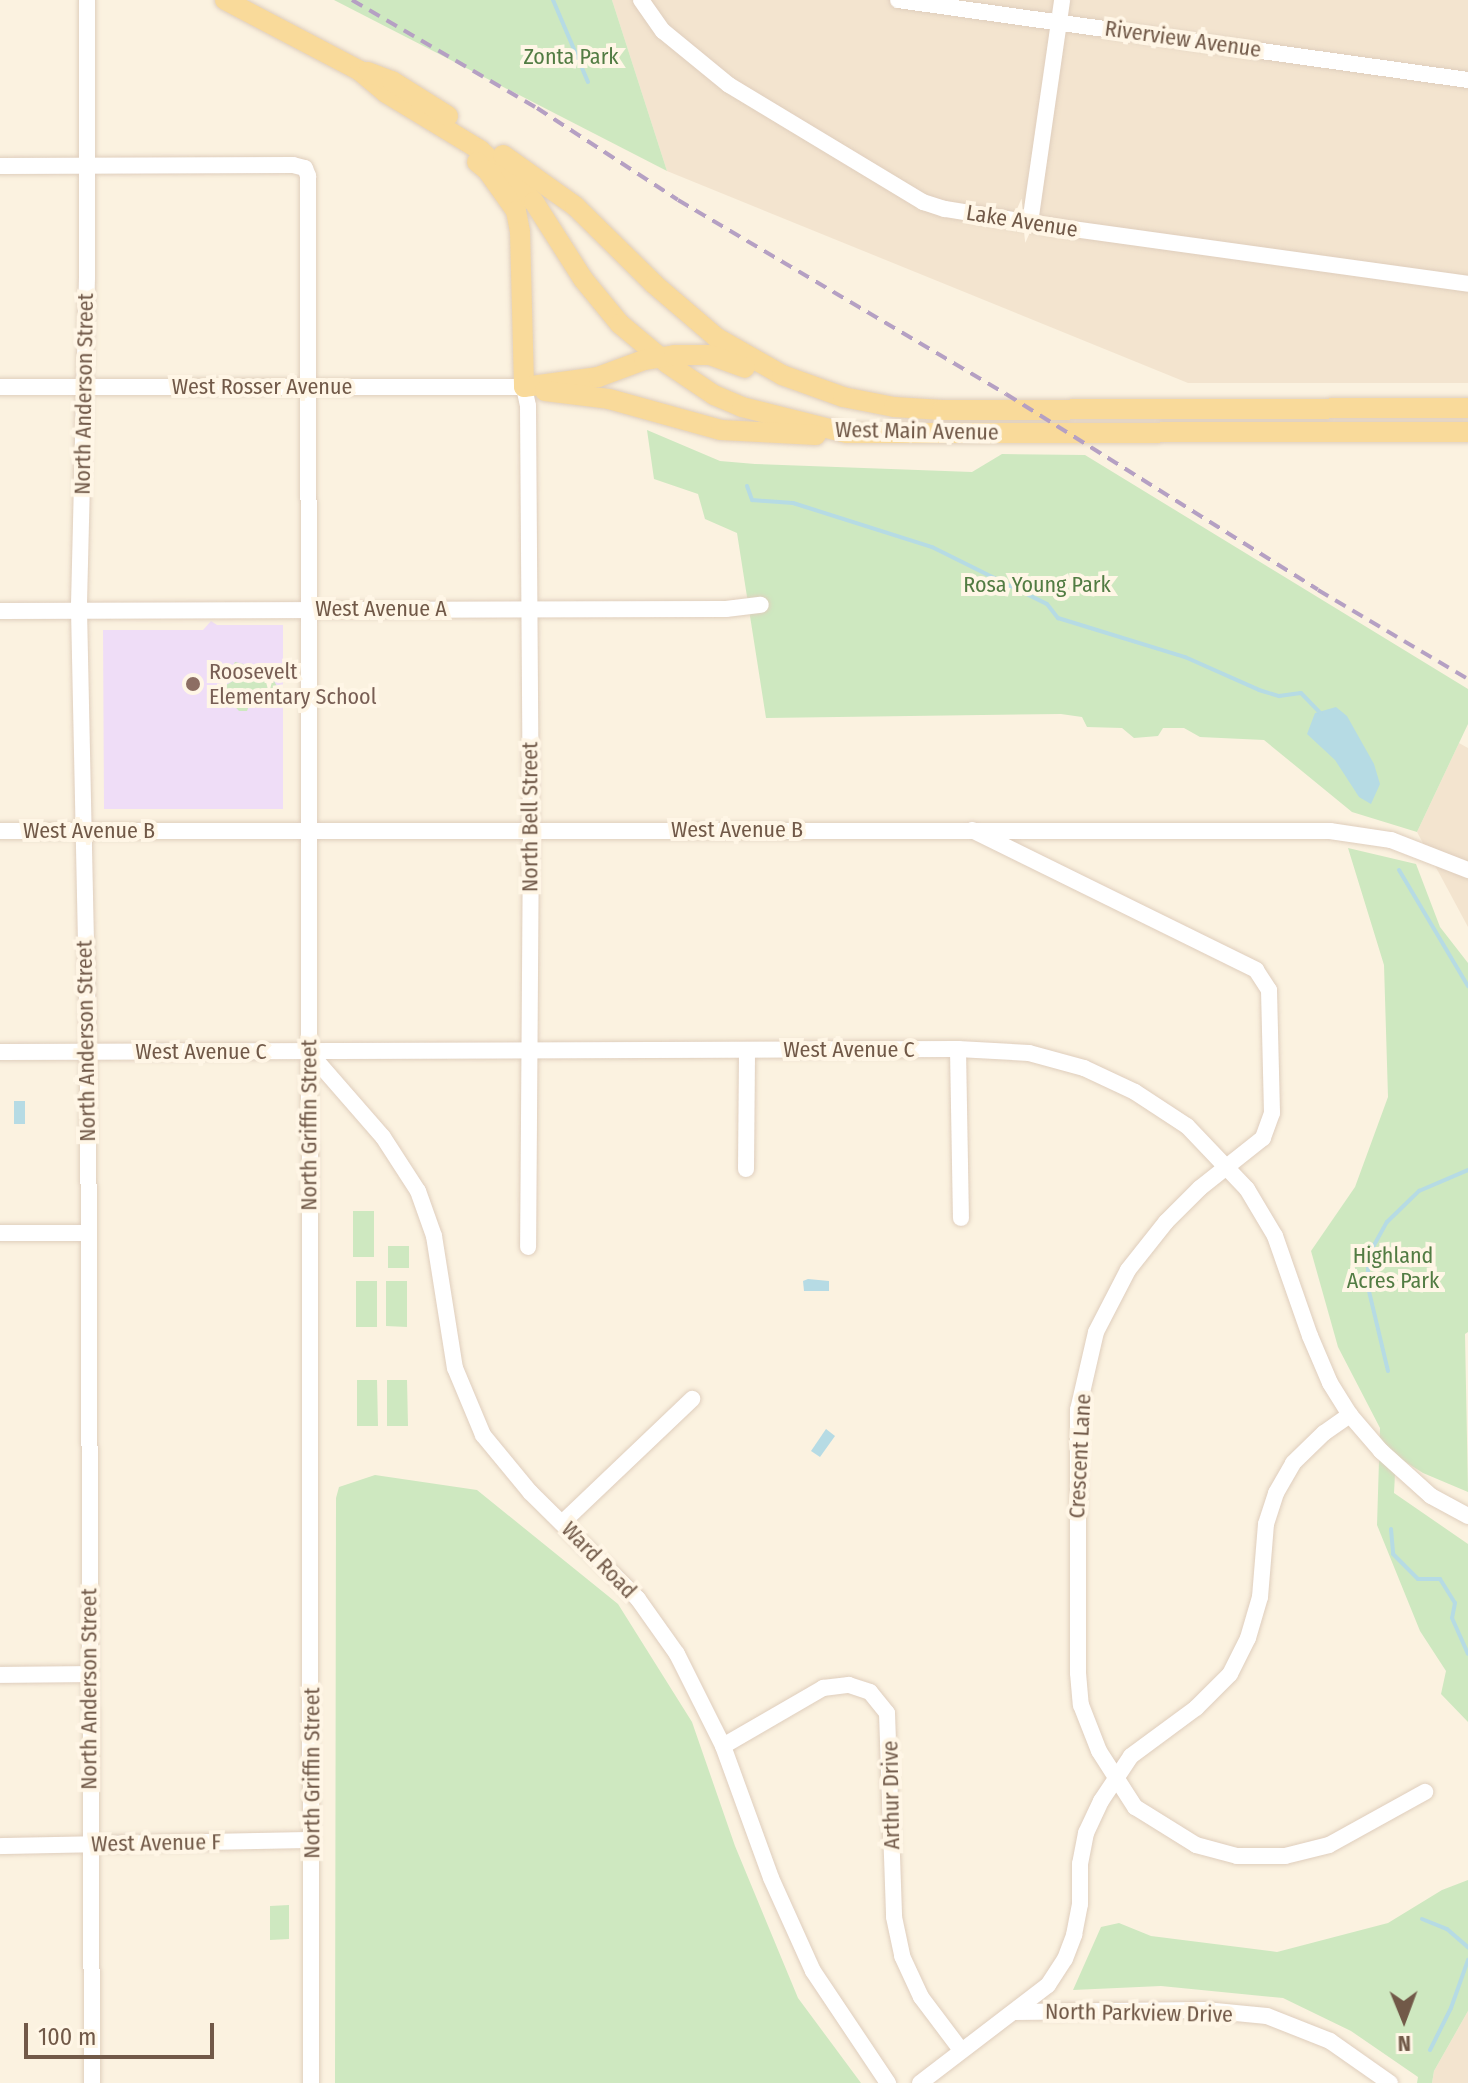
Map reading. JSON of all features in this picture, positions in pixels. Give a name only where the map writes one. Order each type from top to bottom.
[{"type":"main road","name":"West Main Avenue","points":[[225,0],[360,71],[381,75],[417,95],[575,206],[688,316],[730,347],[795,381],[882,405],[942,410],[1468,408]]},
{"type":"main road","name":"West Main Avenue","points":[[360,71],[375,86],[470,143],[516,181],[534,202],[596,296],[659,357],[714,395],[742,407],[846,433],[1468,432]]},
{"type":"main road","points":[[404,104],[487,170],[516,211],[520,232],[529,387]]},
{"type":"main road","points":[[529,387],[553,380],[598,377],[659,357],[687,354],[719,357],[822,401],[882,405]]},
{"type":"main road","points":[[529,387],[609,399],[734,433],[846,433]]},
{"type":"street","name":"North Anderson Street","points":[[87,0],[79,609],[88,1052],[92,2083]]},
{"type":"street","name":"Lake Avenue","points":[[642,0],[663,31],[729,85],[923,202],[945,209],[1030,223],[1468,284]]},
{"type":"street","name":"Riverview Avenue","points":[[898,0],[1468,80]]},
{"type":"street","points":[[1030,223],[1062,0]]},
{"type":"street","name":"North Griffin Street","points":[[86,166],[293,165],[305,168],[309,182],[307,831],[311,2083]]},
{"type":"street","points":[[0,166],[86,166]]},
{"type":"street","name":"West Rosser Avenue","points":[[0,387],[529,387]]},
{"type":"street","name":"North Bell Street","points":[[528,1247],[531,831],[529,387]]},
{"type":"street","name":"West Avenue A","points":[[0,611],[726,609],[761,605]]},
{"type":"street","name":"Crescent Lane","points":[[972,830],[1256,970],[1269,990],[1272,1113],[1263,1138],[1166,1222],[1128,1270],[1096,1332],[1078,1410],[1076,1496],[1081,1705],[1099,1751],[1135,1807],[1165,1829],[1196,1845],[1237,1856],[1285,1856],[1329,1845],[1425,1792]]},
{"type":"street","name":"West Avenue B","points":[[0,831],[1348,832],[1412,846],[1468,870]]},
{"type":"street","points":[[958,1049],[961,1218]]},
{"type":"street","name":"West Avenue C","points":[[0,1052],[958,1049],[1029,1053],[1084,1068],[1135,1092],[1187,1126],[1247,1189],[1275,1236],[1310,1336],[1330,1383],[1350,1415],[1381,1451],[1431,1496],[1468,1516]]},
{"type":"street","name":"Ward Road","points":[[308,1051],[383,1137],[411,1177],[434,1236],[453,1359],[483,1435],[505,1465],[638,1599],[677,1654],[723,1746],[771,1878],[813,1971],[888,2083]]},
{"type":"street","points":[[746,1169],[747,1051]]},
{"type":"street","points":[[0,1233],[87,1233]]},
{"type":"street","points":[[562,1523],[692,1399]]},
{"type":"street","points":[[920,2083],[1048,1985],[1065,1959],[1074,1935],[1086,1833],[1131,1756],[1196,1708],[1230,1674],[1248,1638],[1260,1597],[1266,1524],[1276,1493],[1293,1463],[1324,1433],[1350,1415]]},
{"type":"street","points":[[0,1675],[89,1674]]},
{"type":"street","name":"Arthur Drive","points":[[723,1746],[823,1688],[849,1685],[870,1692],[887,1713],[894,1917],[902,1956],[921,1997],[961,2050]]},
{"type":"street","name":"West Avenue F","points":[[0,1846],[312,1840]]},
{"type":"street","name":"North Parkview Drive","points":[[1014,2012],[1205,2010],[1267,2016],[1330,2041],[1390,2083]]},
{"type":"shaded area","points":[[612,0],[1468,0],[1468,383],[1188,383],[667,171]]},
{"type":"shaded area","name":"Roosevelt Elementary School","points":[[211,621],[217,625],[283,625],[283,809],[104,809],[103,630],[203,630]]},
{"type":"shaded area","points":[[1459,743],[1468,748],[1468,927],[1417,832]]},
{"type":"shaded area","points":[[1468,2011],[1468,2083],[1432,2083],[1434,2071]]},
{"type":"green space","name":"Zonta Park","points":[[334,0],[612,0],[667,171]]},
{"type":"green space","name":"Rosa Young Park","points":[[647,430],[720,461],[755,464],[972,472],[1002,454],[1085,455],[1468,689],[1468,724],[1417,832],[1352,812],[1264,740],[1200,737],[1184,728],[1163,728],[1158,736],[1134,738],[1122,728],[1087,727],[1082,717],[1061,714],[766,718],[737,533],[705,519],[698,494],[654,479]]},
{"type":"green space","points":[[235,662],[268,670],[279,690],[277,705],[249,706],[247,711],[239,711],[225,696],[226,685],[233,681],[229,672]]},
{"type":"green space","name":"Highland Acres Park","points":[[1348,848],[1416,864],[1440,927],[1468,963],[1468,1332],[1465,1334],[1468,1492],[1423,1473],[1396,1456],[1394,1493],[1468,1544],[1468,1722],[1441,1694],[1446,1671],[1420,1631],[1377,1525],[1380,1428],[1338,1347],[1311,1251],[1355,1187],[1388,1097],[1384,965]]},
{"type":"green space","points":[[353,1211],[374,1211],[374,1257],[353,1257]]},
{"type":"green space","points":[[388,1246],[409,1246],[409,1268],[388,1268]]},
{"type":"green space","points":[[356,1281],[377,1281],[377,1327],[356,1327]]},
{"type":"green space","points":[[386,1281],[407,1281],[407,1327],[386,1326]]},
{"type":"green space","points":[[357,1380],[377,1380],[378,1426],[357,1426]]},
{"type":"green space","points":[[387,1380],[407,1380],[408,1426],[387,1426]]},
{"type":"green space","points":[[375,1475],[477,1490],[618,1604],[692,1722],[735,1846],[798,1998],[861,2083],[335,2083],[336,1498],[339,1487]]},
{"type":"green space","points":[[1468,1880],[1468,2011],[1434,2071],[1432,2083],[1417,2083],[1418,2077],[1351,2031],[1283,1998],[1161,1986],[1073,1990],[1101,1927],[1119,1923],[1151,1936],[1277,1952],[1388,1923],[1442,1890]]},
{"type":"green space","points":[[289,1905],[289,1939],[270,1940],[270,1906]]},
{"type":"water","points":[[1336,707],[1347,716],[1374,764],[1380,784],[1371,804],[1359,797],[1335,760],[1307,734],[1315,713]]},
{"type":"water","points":[[14,1101],[25,1101],[25,1124],[14,1124]]},
{"type":"water","points":[[803,1281],[829,1281],[829,1291],[804,1291]]},
{"type":"water","points":[[826,1429],[835,1436],[820,1457],[811,1451]]},
{"type":"waterway","points":[[553,0],[588,82]]},
{"type":"waterway","points":[[747,486],[752,500],[793,503],[932,547],[1047,604],[1058,618],[1185,657],[1259,690],[1279,696],[1301,693],[1320,713]]},
{"type":"waterway","points":[[1399,870],[1468,986]]},
{"type":"waterway","points":[[1388,1371],[1368,1287],[1368,1256],[1387,1222],[1419,1191],[1468,1170]]},
{"type":"waterway","points":[[1391,1529],[1393,1554],[1418,1579],[1440,1579],[1455,1603],[1452,1618],[1468,1654]]},
{"type":"waterway","points":[[1422,1919],[1447,1929],[1468,1947]]},
{"type":"waterway","points":[[1430,2050],[1451,2008],[1468,1960]]},
{"type":"railway","points":[[352,0],[537,108],[678,200],[1006,394],[1318,590],[1468,679]]},
{"type":"place","name":"Roosevelt Elementary School","points":[[193,684]]}]
